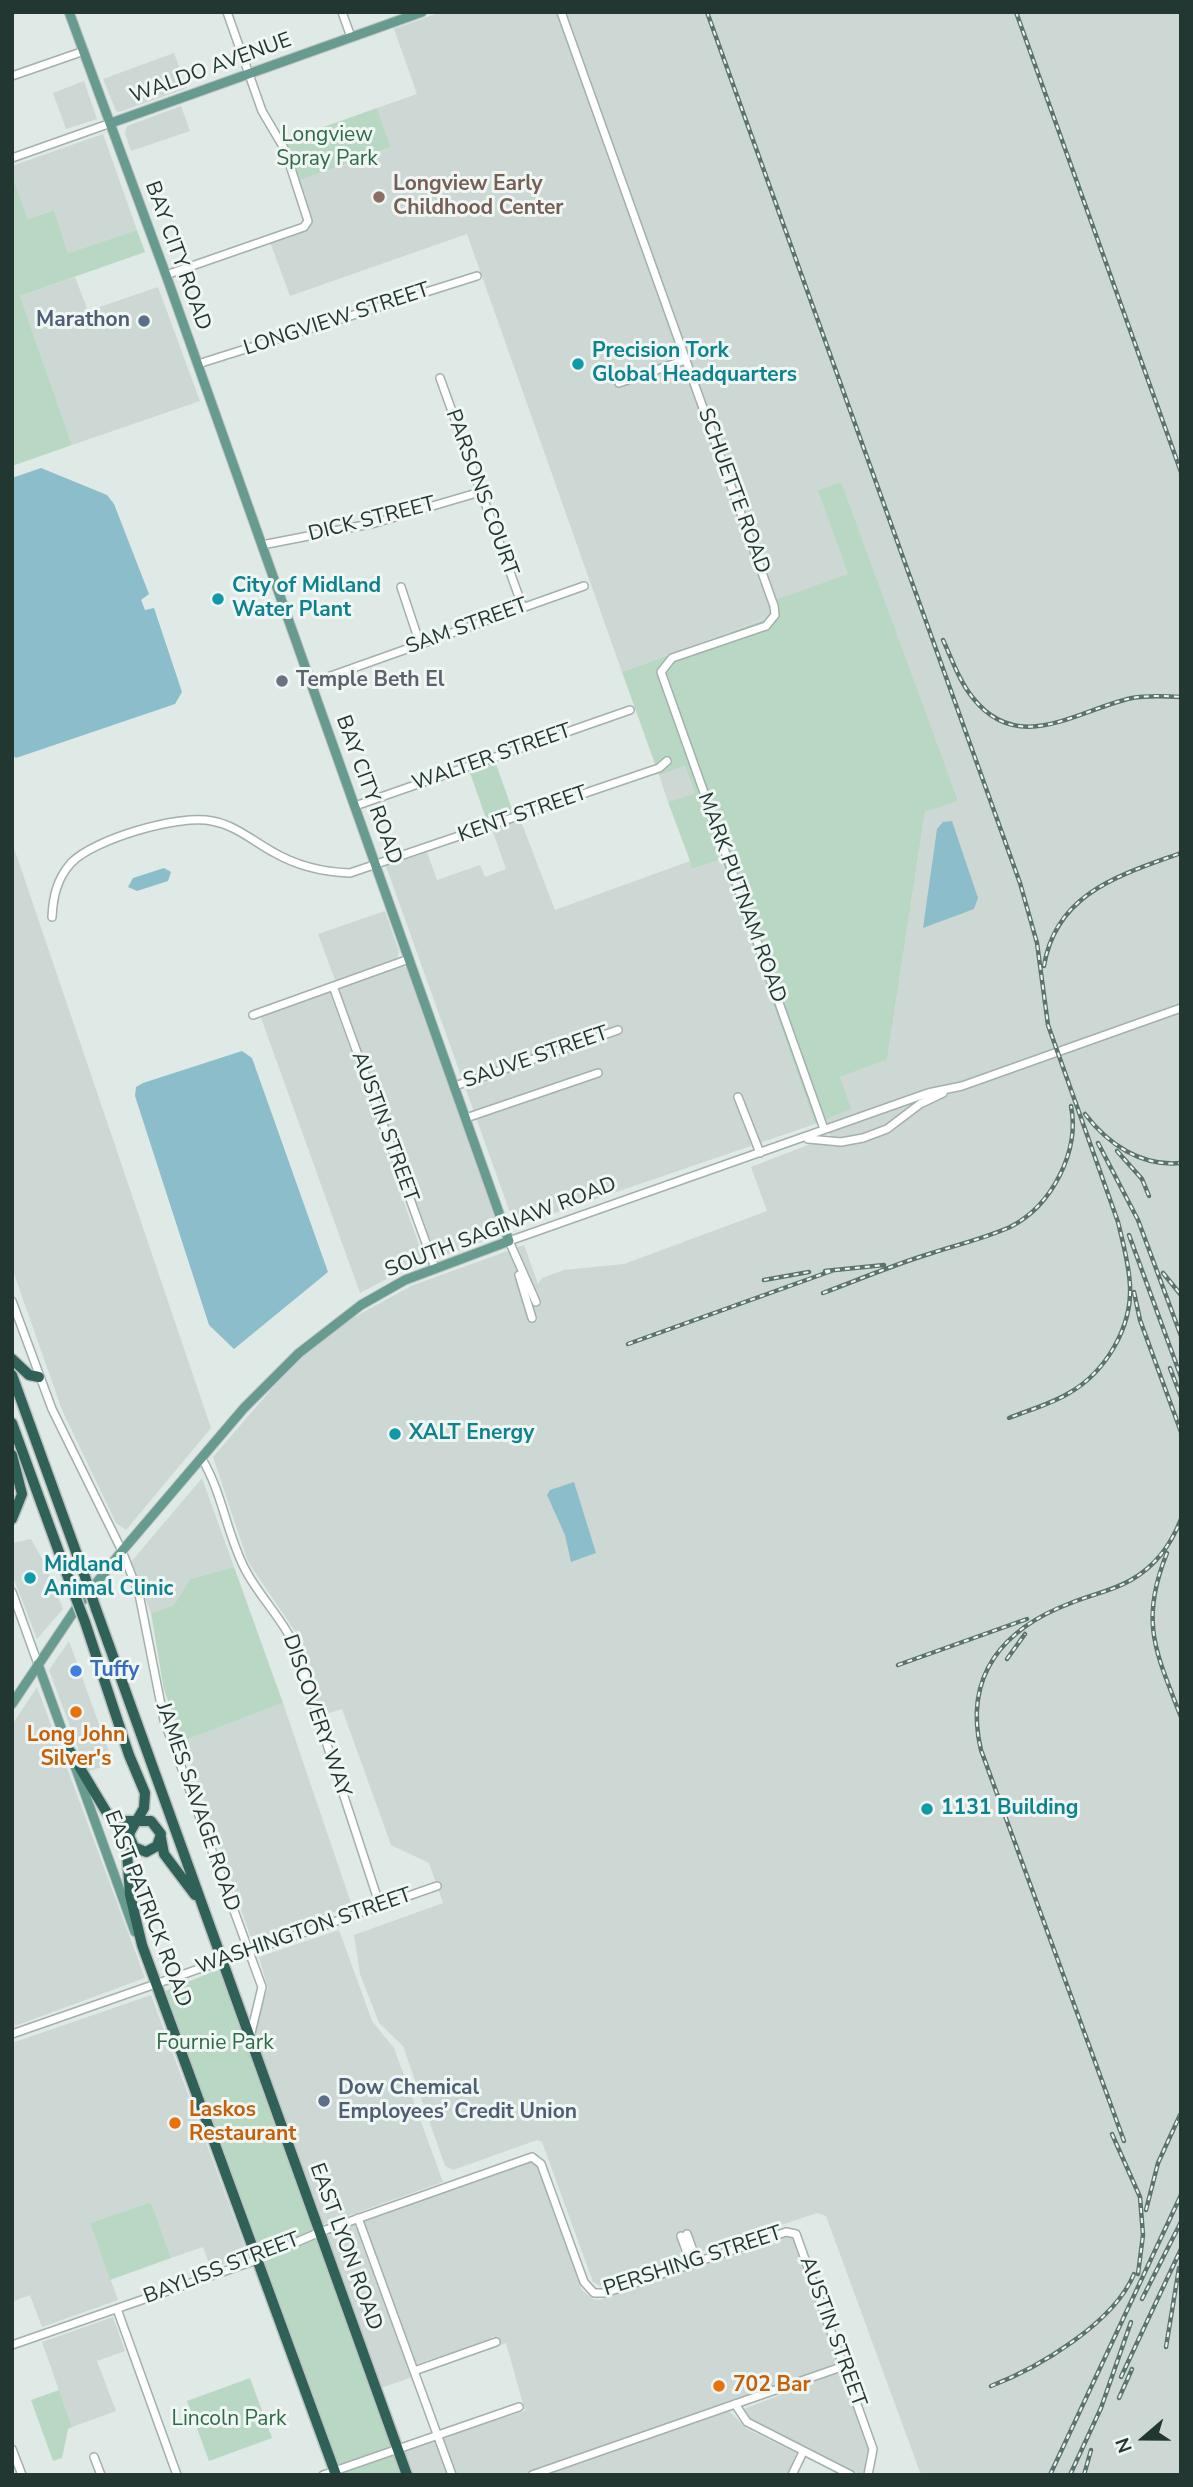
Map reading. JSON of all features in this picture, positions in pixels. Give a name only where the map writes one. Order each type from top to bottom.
[{"type":"highway","points":[[12,1359],[29,1375],[39,1377]]},
{"type":"highway","name":"EAST LYON ROAD","points":[[12,1375],[407,2475]]},
{"type":"highway","points":[[12,1423],[114,1703],[129,1755],[145,1793],[144,1808],[133,1827],[128,1884],[146,1959]]},
{"type":"highway","points":[[12,1455],[22,1494],[12,1519]]},
{"type":"highway","points":[[68,1748],[85,1786],[111,1816],[133,1827]]},
{"type":"highway","points":[[133,1827],[145,1820],[154,1823],[161,1837],[164,1854],[204,1909]]},
{"type":"highway","points":[[133,1827],[132,1844],[143,1851],[155,1848],[161,1837]]},
{"type":"highway","name":"EAST PATRICK ROAD","points":[[146,1959],[331,2473]]},
{"type":"main road","name":"BAY CITY ROAD","points":[[69,12],[198,364],[509,1241]]},
{"type":"main road","name":"WALDO AVENUE","points":[[111,123],[422,12]]},
{"type":"main road","name":"SOUTH SAGINAW ROAD","points":[[12,1704],[38,1664],[122,1551],[273,1377],[324,1332],[384,1291],[435,1268],[509,1241]]},
{"type":"main road","points":[[38,1664],[68,1748]]},
{"type":"main road","name":"EAST PATRICK ROAD","points":[[85,1786],[146,1959]]},
{"type":"street","points":[[166,275],[304,227],[308,221],[282,144],[262,111],[227,12]]},
{"type":"street","points":[[342,12],[351,37]]},
{"type":"street","name":"SCHUETTE ROAD","points":[[561,12],[775,615],[766,626],[672,659],[664,667]]},
{"type":"street","points":[[12,76],[84,51]]},
{"type":"street","name":"WALDO AVENUE","points":[[12,158],[111,123]]},
{"type":"street","name":"LONGVIEW STREET","points":[[198,364],[477,276]]},
{"type":"street","points":[[619,383],[685,360]]},
{"type":"street","name":"PARSONS COURT","points":[[440,378],[523,608]]},
{"type":"street","name":"DICK STREET","points":[[262,545],[375,523],[480,492]]},
{"type":"street","name":"SAM STREET","points":[[311,683],[584,586]]},
{"type":"street","points":[[401,587],[420,645]]},
{"type":"street","name":"MARK PUTNAM ROAD","points":[[664,667],[663,682],[824,1129]]},
{"type":"street","name":"WALTER STREET","points":[[355,806],[630,710]]},
{"type":"street","name":"KENT STREET","points":[[52,917],[53,896],[60,877],[84,853],[163,824],[184,820],[211,820],[235,828],[275,853],[319,870],[350,873],[659,768],[667,761]]},
{"type":"street","points":[[253,1015],[410,959]]},
{"type":"street","name":"AUSTIN STREET","points":[[333,986],[435,1268]]},
{"type":"street","name":"SOUTH SAGINAW ROAD","points":[[803,1139],[841,1142],[863,1138],[887,1129],[920,1104],[950,1090],[1181,1008]]},
{"type":"street","name":"SAUVE STREET","points":[[455,1086],[618,1030]]},
{"type":"street","points":[[466,1118],[598,1073]]},
{"type":"street","name":"SOUTH SAGINAW ROAD","points":[[509,1241],[928,1093],[950,1090]]},
{"type":"street","points":[[738,1097],[760,1153]]},
{"type":"street","name":"BAY CITY ROAD","points":[[509,1241],[536,1302]]},
{"type":"street","points":[[517,1264],[532,1318]]},
{"type":"street","name":"JAMES SAVAGE ROAD","points":[[12,1301],[59,1424],[122,1551],[142,1603],[164,1720],[262,1987],[250,2041]]},
{"type":"street","name":"DISCOVERY WAY","points":[[202,1459],[213,1477],[245,1569],[284,1624],[294,1644],[380,1906]]},
{"type":"street","points":[[13,1595],[38,1664]]},
{"type":"street","name":"WASHINGTON STREET","points":[[12,2034],[437,1886]]},
{"type":"street","name":"BAYLISS STREET","points":[[12,2345],[256,2260],[320,2232],[532,2157],[541,2164],[584,2283],[594,2293]]},
{"type":"street","points":[[358,2218],[452,2475]]},
{"type":"street","name":"AUSTIN STREET","points":[[793,2232],[869,2434],[874,2457],[868,2475]]},
{"type":"street","name":"PERSHING STREET","points":[[594,2293],[605,2293],[793,2232]]},
{"type":"street","points":[[684,2235],[694,2263]]},
{"type":"street","points":[[117,2309],[177,2475]]},
{"type":"street","points":[[414,2371],[496,2342]]},
{"type":"street","points":[[532,2475],[844,2366]]},
{"type":"street","points":[[736,2404],[747,2423],[850,2475]]},
{"type":"street","points":[[331,2473],[519,2407]]},
{"type":"street","points":[[12,2449],[22,2475]]},
{"type":"street","points":[[792,2475],[803,2452]]},
{"type":"street","points":[[94,2457],[101,2475]]},
{"type":"shaded area","points":[[441,12],[1181,12],[1181,2475],[921,2475],[826,2216],[817,2213],[700,2252],[690,2233],[677,2237],[683,2260],[600,2286],[593,2282],[542,2142],[537,2140],[453,2170],[445,2166],[403,2046],[379,2023],[360,1974],[354,1935],[443,1903],[429,1863],[391,1845],[342,1709],[323,1715],[295,1631],[248,1562],[213,1457],[275,1385],[305,1355],[351,1319],[411,1286],[524,1245],[538,1284],[542,1278],[564,1270],[624,1264],[767,1211],[751,1167],[813,1143],[833,1144],[824,1118],[840,1077],[887,1060],[925,812],[958,800],[818,491],[849,574],[776,600],[780,613],[622,672],[467,234],[290,296],[270,242],[311,222],[298,181],[391,147],[377,108],[417,94],[394,29]]},
{"type":"shaded area","points":[[174,53],[187,88],[116,111],[103,79]]},
{"type":"shaded area","points":[[84,81],[97,119],[66,129],[53,93]]},
{"type":"shaded area","points":[[181,106],[190,131],[131,151],[125,133],[127,126]]},
{"type":"shaded area","points":[[103,134],[137,230],[68,253],[54,210],[28,219],[12,175],[12,166]]},
{"type":"shaded area","points":[[75,277],[88,311],[158,287],[200,401],[72,445],[20,296]]},
{"type":"shaded area","points":[[685,766],[695,793],[668,802],[659,775]]},
{"type":"shaded area","points":[[520,819],[555,910],[690,861],[693,869],[720,858],[815,1124],[520,1225],[513,1221],[386,866],[427,852],[437,880],[480,865],[485,877],[506,869],[492,829]]},
{"type":"shaded area","points":[[12,842],[211,1428],[126,1530],[116,1523],[62,1410],[12,1268]]},
{"type":"shaded area","points":[[385,911],[399,951],[398,957],[394,961],[335,980],[318,934]]},
{"type":"shaded area","points":[[401,965],[408,969],[501,1234],[436,1259],[338,991],[341,986]]},
{"type":"shaded area","points":[[330,992],[424,1259],[360,1293],[260,1015]]},
{"type":"shaded area","points":[[202,1478],[234,1567],[190,1579],[174,1605],[151,1613],[131,1562]]},
{"type":"shaded area","points":[[31,1539],[46,1566],[63,1609],[37,1639],[12,1574],[12,1543]]},
{"type":"shaded area","points":[[69,1641],[113,1763],[87,1772],[49,1670]]},
{"type":"shaded area","points":[[37,1687],[145,1978],[12,2027],[12,1725]]},
{"type":"shaded area","points":[[283,1703],[352,1906],[252,1941],[183,1741]]},
{"type":"shaded area","points":[[339,1930],[372,2021],[394,2048],[443,2182],[325,2224],[321,2222],[267,2075],[254,2030],[254,2018],[268,1989],[259,1957]]},
{"type":"shaded area","points":[[151,1995],[248,2255],[211,2269],[203,2247],[171,2258],[151,2202],[90,2223],[118,2300],[42,2327],[30,2295],[12,2302],[12,2043]]},
{"type":"shaded area","points":[[531,2161],[537,2164],[582,2290],[593,2299],[600,2300],[788,2235],[793,2237],[838,2363],[519,2475],[455,2475],[443,2437],[525,2411],[506,2343],[498,2346],[494,2336],[484,2343],[409,2366],[412,2377],[381,2388],[327,2238],[331,2232]]},
{"type":"shaded area","points":[[113,2317],[125,2351],[97,2361],[116,2411],[72,2427],[42,2342]]},
{"type":"shaded area","points":[[838,2373],[844,2376],[869,2448],[868,2464],[862,2475],[753,2424],[741,2410]]},
{"type":"shaded area","points":[[729,2411],[747,2429],[796,2453],[789,2475],[544,2475]]},
{"type":"shaded area","points":[[435,2440],[449,2475],[412,2475],[405,2451]]},
{"type":"green space","name":"Longview Spray Park","points":[[377,108],[391,147],[298,181],[284,141]]},
{"type":"green space","points":[[12,175],[28,219],[54,210],[68,253],[137,230],[145,252],[20,296],[72,445],[12,466]]},
{"type":"green space","points":[[841,482],[958,801],[925,812],[887,1060],[840,1077],[851,1109],[815,1124],[721,859],[692,869],[668,802],[695,793],[685,766],[659,775],[622,672],[779,614],[775,600],[848,574],[818,491]]},
{"type":"green space","points":[[495,761],[514,815],[488,824],[469,770]]},
{"type":"green space","points":[[234,1567],[283,1703],[183,1741],[164,1690],[151,1613],[174,1605],[190,1579]]},
{"type":"green space","name":"Fournie Park","points":[[217,1970],[221,1972],[402,2475],[340,2475],[163,1992]]},
{"type":"green space","points":[[151,2202],[171,2258],[110,2280],[90,2223]]},
{"type":"green space","name":"Lincoln Park","points":[[250,2378],[272,2438],[209,2461],[187,2401]]},
{"type":"green space","points":[[59,2390],[72,2427],[68,2429],[62,2458],[53,2461],[31,2400]]},
{"type":"water","points":[[41,468],[107,495],[114,504],[149,594],[141,600],[145,610],[154,608],[182,692],[175,704],[16,758],[12,755],[12,478]]},
{"type":"water","points":[[952,821],[978,898],[974,909],[923,928],[937,829],[943,822]]},
{"type":"water","points":[[164,868],[171,872],[168,881],[137,891],[128,887],[133,878]]},
{"type":"water","points":[[242,1051],[252,1058],[328,1272],[234,1349],[209,1325],[135,1096],[136,1087],[143,1083]]},
{"type":"water","points":[[574,1482],[596,1553],[571,1562],[565,1535],[547,1495],[550,1490]]},
{"type":"railway","points":[[707,12],[1020,883],[1037,943],[1048,1025],[1118,1222],[1126,1254],[1130,1286],[1127,1317],[1105,1361],[1069,1393],[1009,1418]]},
{"type":"railway","points":[[1016,12],[1181,472]]},
{"type":"railway","points":[[943,640],[973,698],[991,715],[1010,724],[1029,727],[1049,724],[1132,698],[1181,697]]},
{"type":"railway","points":[[1044,966],[1051,941],[1062,921],[1077,904],[1114,879],[1181,853]]},
{"type":"railway","points":[[823,1293],[902,1263],[990,1235],[1025,1218],[1039,1206],[1050,1191],[1067,1159],[1073,1123],[1071,1106]]},
{"type":"railway","points":[[1085,1114],[1104,1135],[1127,1151],[1152,1161],[1181,1163]]},
{"type":"railway","points":[[1098,1143],[1138,1220],[1181,1336]]},
{"type":"railway","points":[[1117,1151],[1142,1179],[1149,1196]]},
{"type":"railway","points":[[1129,1235],[1181,1377]]},
{"type":"railway","points":[[825,1271],[884,1265]]},
{"type":"railway","points":[[628,1344],[834,1270]]},
{"type":"railway","points":[[764,1280],[809,1272]]},
{"type":"railway","points":[[1163,1273],[1181,1295]]},
{"type":"railway","points":[[1134,1292],[1140,1320],[1181,1432]]},
{"type":"railway","points":[[1170,1368],[1181,1397]]},
{"type":"railway","points":[[1124,2141],[981,1750],[977,1723],[978,1699],[984,1677],[994,1658],[1008,1641],[1047,1613],[1116,1587],[1139,1575],[1161,1554],[1181,1519]]},
{"type":"railway","points":[[1167,1553],[1154,1599],[1154,1636],[1164,1674],[1181,1717]]},
{"type":"railway","points":[[898,1665],[1027,1619]]},
{"type":"railway","points":[[1007,1659],[1025,1634]]},
{"type":"railway","points":[[1146,2210],[1158,2163],[1180,2115]]},
{"type":"railway","points":[[1112,2134],[1140,2197],[1143,2235],[1138,2274]]},
{"type":"railway","points":[[1050,2475],[1181,2195]]},
{"type":"railway","points":[[1142,2299],[1181,2222]]},
{"type":"railway","points":[[1121,2377],[1181,2249]]},
{"type":"railway","points":[[1166,2347],[1179,2268]]},
{"type":"railway","points":[[991,2386],[1030,2368],[1073,2342],[1110,2310],[1134,2274]]},
{"type":"railway","points":[[1070,2475],[1101,2408],[1131,2322]]},
{"type":"railway","points":[[1119,2398],[1132,2369]]},
{"type":"railway","points":[[1084,2475],[1091,2450]]},
{"type":"place","name":"Longview Early Childhood Center","points":[[379,197]]},
{"type":"place","name":"Marathon","points":[[144,321]]},
{"type":"place","name":"Precision Tork Global Headquarters","points":[[578,364]]},
{"type":"place","name":"City of Midland Water Plant","points":[[218,599]]},
{"type":"place","name":"Temple Beth El","points":[[282,681]]},
{"type":"place","name":"XALT Energy","points":[[395,1434]]},
{"type":"place","name":"Midland Animal Clinic","points":[[30,1578]]},
{"type":"place","name":"Tuffy","points":[[76,1671]]},
{"type":"place","name":"Long John Silver's","points":[[76,1712]]},
{"type":"place","name":"1131 Building","points":[[927,1809]]},
{"type":"place","name":"Dow Chemical Employees’ Credit Union","points":[[324,2101]]},
{"type":"place","name":"Laskos Restaurant","points":[[175,2123]]},
{"type":"place","name":"702 Bar","points":[[719,2386]]}]
